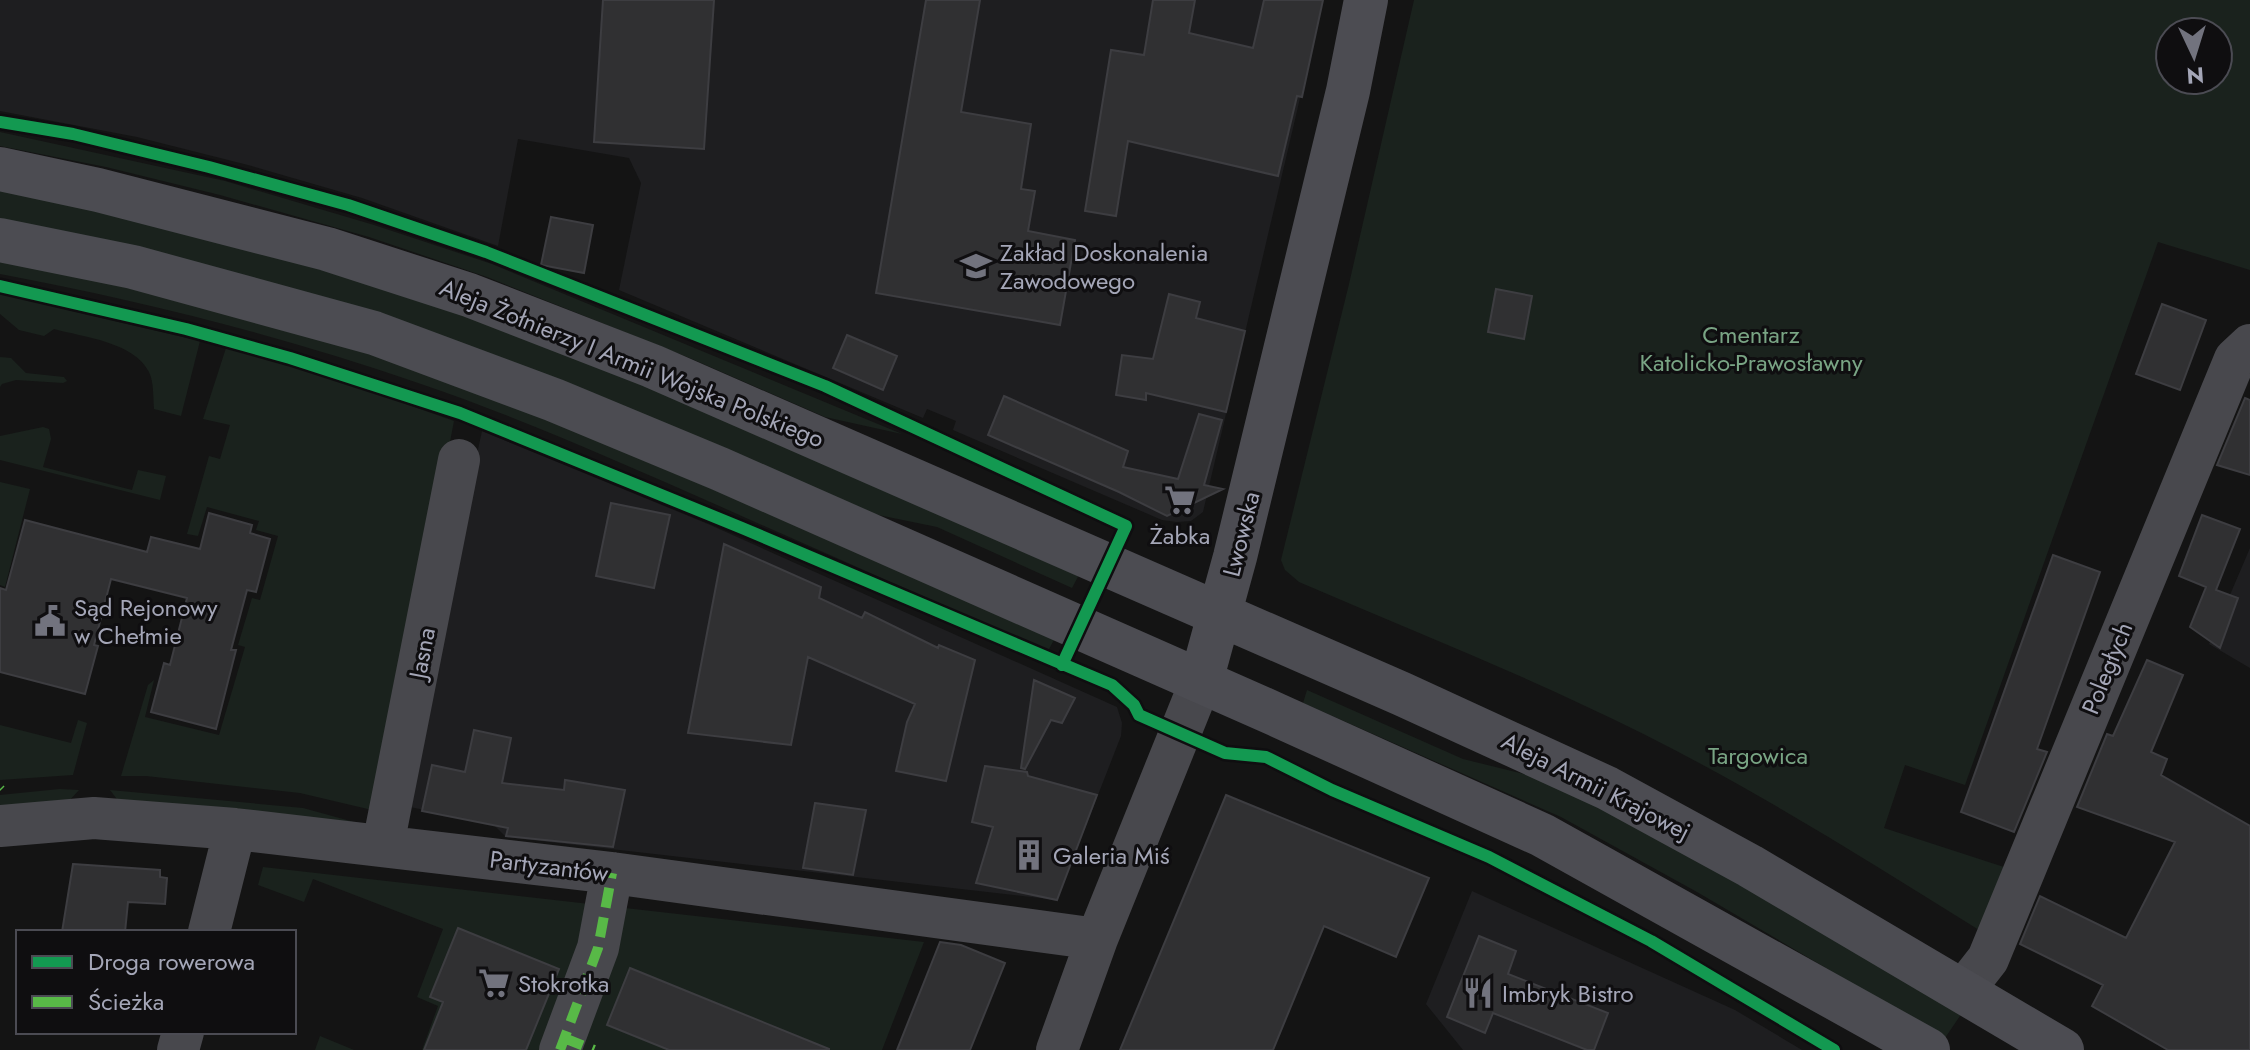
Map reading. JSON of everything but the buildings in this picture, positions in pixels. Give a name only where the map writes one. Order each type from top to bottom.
[{"type":"main road","name":"Lwowska","points":[[1201,681],[1221,614],[1348,91],[1366,0]]},
{"type":"main road","name":"Aleja Żołnierzy I Armii Wojska Polskiego","points":[[0,169],[98,190],[327,249],[480,299],[652,366],[1108,566]]},
{"type":"main road","points":[[0,240],[133,267],[374,333],[554,400],[1201,681],[1542,835],[1928,1050]]},
{"type":"main road","name":"Aleja Armii Krajowej","points":[[1108,566],[1479,728],[1628,799],[2062,1050]]},
{"type":"street","name":"Poległych","points":[[1963,991],[1988,959],[2235,359],[2250,345]]},
{"type":"street","name":"Jasna","points":[[383,845],[459,460]]},
{"type":"street","name":"Lwowska","points":[[1057,1050],[1097,939],[1201,681]]},
{"type":"street","name":"Partyzantów","points":[[0,826],[94,818],[235,829],[612,873],[1097,939]]},
{"type":"street","points":[[210,930],[235,829]]},
{"type":"street","points":[[571,1047],[598,948],[612,873]]},
{"type":"shaded area","points":[[0,0],[1323,0],[1203,512],[1191,521],[1177,522],[1162,520],[953,430],[956,421],[927,409],[923,418],[619,290],[641,183],[629,158],[518,139],[498,246],[362,198],[248,165],[137,137],[0,111]]},
{"type":"shaded area","points":[[482,431],[708,524],[1117,707],[1122,723],[1121,736],[1057,900],[506,837],[494,825],[401,805]]},
{"type":"shaded area","points":[[2250,548],[2250,668],[2209,644]]},
{"type":"shaded area","points":[[1472,891],[1735,1010],[1802,1050],[1463,1050],[1426,1004]]},
{"type":"green space","name":"Cmentarz Katolicko-Prawosławny","points":[[1414,0],[2250,0],[2250,270],[2158,242],[1965,785],[1905,765],[1884,828],[2007,868],[1979,930],[1834,840],[1685,755],[1548,689],[1299,582],[1285,570],[1281,560]]},
{"type":"green space","points":[[0,132],[225,181],[492,264],[902,434],[825,417],[692,359],[487,277],[369,237],[220,195],[106,167],[0,146]]},
{"type":"green space","points":[[0,187],[341,272],[546,342],[1080,573],[1072,588],[937,527],[854,510],[0,221]]},
{"type":"green space","points":[[0,261],[250,317],[430,374],[516,405],[1056,636],[1048,651],[607,457],[458,397],[265,335],[159,308],[0,274]]},
{"type":"green space","points":[[0,294],[200,341],[181,416],[154,409],[151,376],[132,354],[107,342],[54,329],[44,336],[19,330],[0,314]]},
{"type":"green space","points":[[226,348],[341,381],[454,421],[391,749],[372,810],[300,793],[121,776],[148,685],[154,680],[145,717],[219,735],[245,647],[238,645],[252,598],[260,600],[278,536],[256,530],[259,521],[207,507],[198,536],[187,534],[209,456],[220,459],[230,425],[203,419]]},
{"type":"green space","points":[[0,357],[11,358],[26,373],[64,377],[67,381],[16,380],[0,387]]},
{"type":"green space","points":[[43,427],[49,429],[51,439],[43,467],[132,490],[138,470],[166,476],[160,500],[0,460],[0,436]]},
{"type":"green space","points":[[0,482],[30,489],[5,587],[0,585]]},
{"type":"green space","points":[[1307,690],[1463,759],[1536,777],[1574,791],[1712,866],[1962,1013],[1945,1038],[1697,892],[1561,817],[1303,703]]},
{"type":"green space","points":[[78,720],[87,723],[73,775],[0,780],[0,725],[71,743]]},
{"type":"green space","points":[[79,790],[68,802],[0,809],[0,795]]},
{"type":"green space","points":[[110,790],[303,808],[365,825],[119,802]]},
{"type":"green space","points":[[263,867],[924,942],[882,1050],[422,1050],[438,1006],[417,997],[443,929],[313,879],[304,902],[258,885]]},
{"type":"green space","points":[[320,1036],[354,1050],[315,1050]]},
{"type":"marked path","points":[[560,1050],[598,948],[612,873]]},
{"type":"marked path","points":[[564,1038],[594,1050]]},
{"type":"cycle path","points":[[0,122],[73,134],[209,167],[348,205],[486,252],[825,386],[1126,526],[1062,665]]},
{"type":"cycle path","points":[[0,286],[186,329],[290,358],[460,413],[742,528],[1112,685],[1134,705],[1139,715],[1225,753],[1266,757],[1332,790],[1489,857],[1651,941],[1834,1050]]},
{"type":"place","name":"Zakład Doskonalenia Zawodowego","points":[[976,266]]},
{"type":"place","name":"Żabka","points":[[1180,500]]},
{"type":"place","name":"Sąd Rejonowy w Chełmie","points":[[50,621]]},
{"type":"place","name":"Galeria Miś","points":[[1029,855]]},
{"type":"place","name":"Stokrotka","points":[[494,983]]},
{"type":"place","name":"Imbryk Bistro","points":[[1478,993]]},
{"type":"park label","name":"Targowica","points":[[1758,755]]}]
